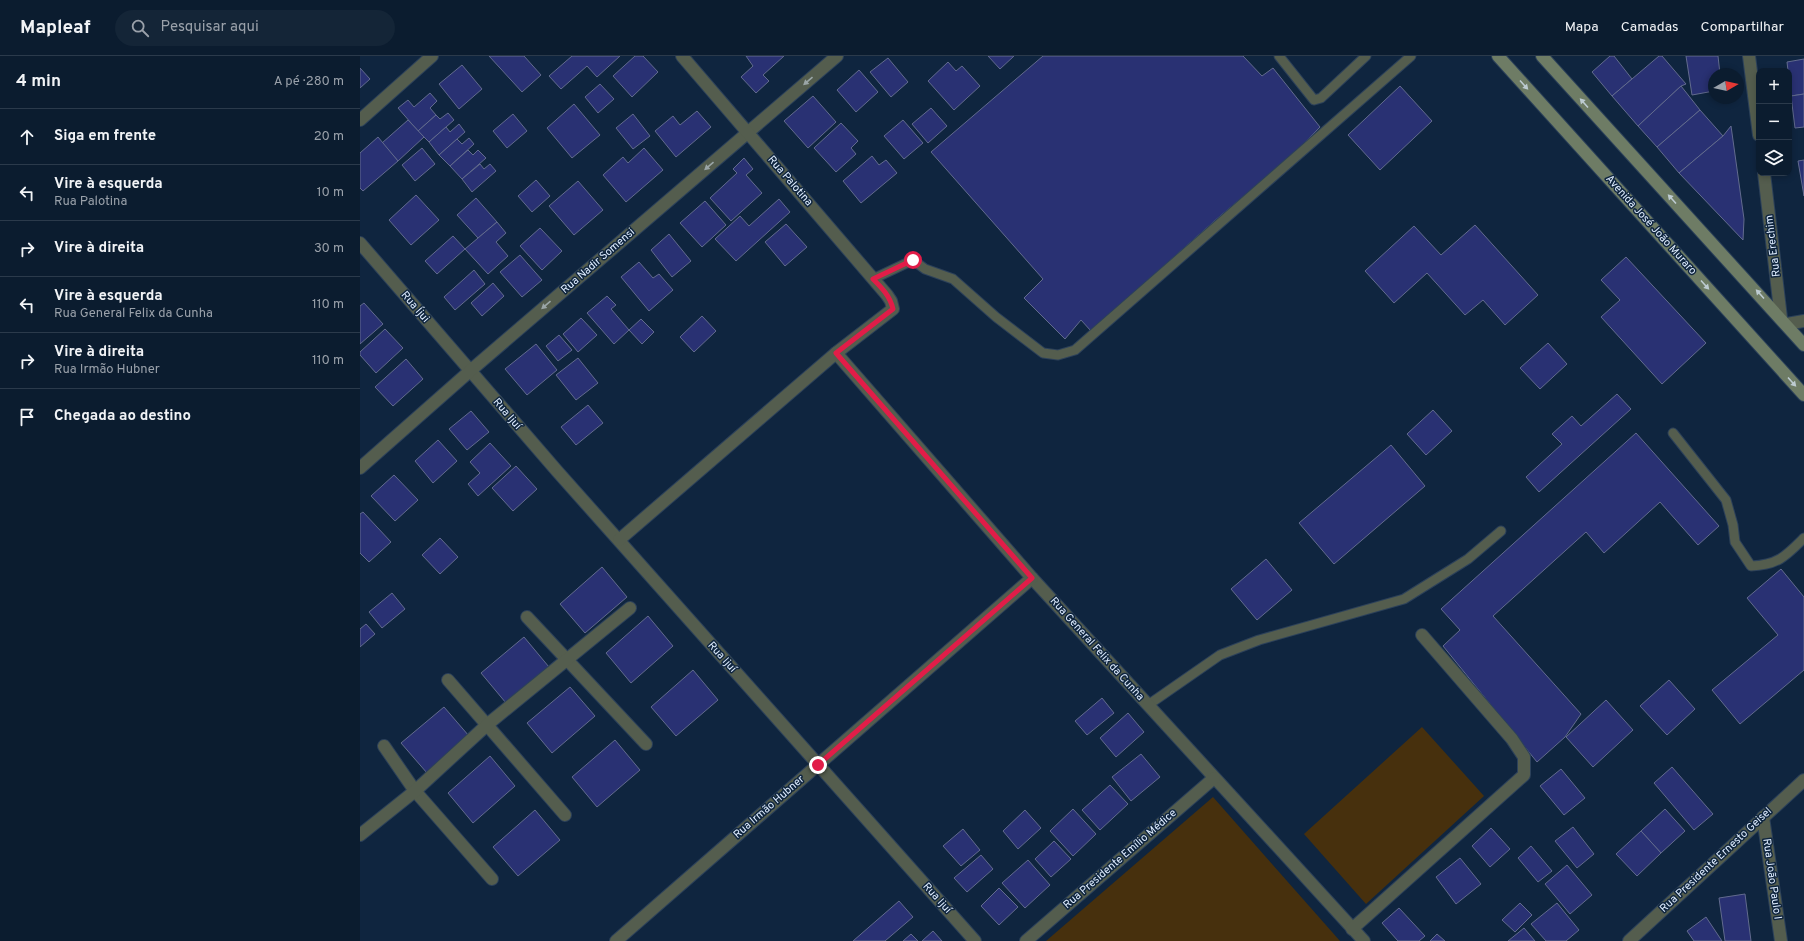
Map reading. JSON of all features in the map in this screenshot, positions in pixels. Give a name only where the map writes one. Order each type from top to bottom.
[{"type":"main road","name":"Avenida José João Muraro","points":[[1498,56],[1804,395]]},
{"type":"main road","points":[[1542,56],[1784,321],[1804,345]]},
{"type":"street","points":[[360,120],[432,56]]},
{"type":"street","name":"Rua Palotina","points":[[682,56],[887,295],[891,302],[893,309],[836,353]]},
{"type":"street","name":"Rua Nadir Somensi","points":[[360,468],[470,371],[837,56]]},
{"type":"street","points":[[1749,56],[1756,111]]},
{"type":"street","name":"Rua Erechim","points":[[1764,176],[1784,321]]},
{"type":"street","name":"Rua Íjui","points":[[360,243],[470,371]]},
{"type":"street","points":[[1784,321],[1804,321]]},
{"type":"street","points":[[619,540],[836,353]]},
{"type":"street","name":"Rua General Felix da Cunha","points":[[836,353],[1032,578],[1364,941]]},
{"type":"street","name":"Rua Ijuí","points":[[470,371],[975,941]]},
{"type":"street","name":"Rua Irmão Hubner","points":[[616,941],[1032,578]]},
{"type":"street","points":[[360,835],[415,791],[488,724],[630,608]]},
{"type":"street","points":[[527,617],[646,744]]},
{"type":"street","points":[[1352,929],[1524,775],[1524,757],[1512,739],[1422,635]]},
{"type":"street","points":[[448,680],[488,724],[565,815]]},
{"type":"street","points":[[384,746],[415,791],[492,879]]},
{"type":"street","name":"Rua Presidente Emílio Médice","points":[[1026,941],[1214,778]]},
{"type":"street","name":"Rua Presidente Ernesto Geisel","points":[[1629,941],[1804,780]]},
{"type":"street","name":"Rua João Paulo I","points":[[1763,817],[1782,941]]},
{"type":"lane","points":[[1279,56],[1314,100],[1321,98],[1366,56]]},
{"type":"lane","points":[[873,279],[913,260],[925,269],[953,279],[996,317],[1043,353],[1058,355],[1075,350],[1411,56]]},
{"type":"lane","points":[[1673,433],[1726,500],[1733,525],[1735,542],[1751,566],[1767,565],[1788,554],[1804,538]]},
{"type":"lane","points":[[1148,705],[1220,655],[1260,640],[1404,599],[1468,559],[1501,531]]},
{"type":"shaded area","points":[[1422,727],[1484,796],[1366,904],[1304,834]]},
{"type":"shaded area","points":[[1213,797],[1340,941],[1046,941]]},
{"type":"building","points":[[489,56],[524,56],[541,75],[522,92]]},
{"type":"building","points":[[572,56],[620,56],[597,77],[587,66],[561,89],[549,76]]},
{"type":"building","points":[[635,56],[643,56],[658,72],[632,97],[613,76]]},
{"type":"building","points":[[746,56],[784,56],[763,75],[769,81],[756,93],[741,77],[753,66]]},
{"type":"building","points":[[988,56],[1014,56],[1000,69]]},
{"type":"building","points":[[1043,56],[1243,56],[1262,76],[1273,68],[1320,127],[1292,156],[1219,217],[1091,331],[1081,320],[1065,339],[1024,298],[1043,279],[931,152]]},
{"type":"building","points":[[1610,56],[1614,56],[1632,79],[1612,96],[1592,72]]},
{"type":"building","points":[[1659,56],[1662,56],[1686,84],[1681,86],[1638,126],[1612,96]]},
{"type":"building","points":[[1686,56],[1718,56],[1719,68],[1708,68],[1708,92],[1692,95]]},
{"type":"building","points":[[888,58],[908,82],[891,97],[870,72]]},
{"type":"building","points":[[1804,59],[1804,94],[1792,96],[1792,68],[1788,68],[1787,62]]},
{"type":"building","points":[[948,62],[956,71],[962,66],[980,86],[954,110],[928,81]]},
{"type":"building","points":[[462,65],[482,89],[459,109],[439,84]]},
{"type":"building","points":[[360,68],[370,79],[360,88]]},
{"type":"building","points":[[859,70],[878,92],[856,112],[837,90]]},
{"type":"building","points":[[600,84],[614,99],[598,113],[585,97]]},
{"type":"building","points":[[1400,86],[1432,121],[1380,170],[1348,135]]},
{"type":"building","points":[[1681,86],[1700,110],[1657,147],[1638,126]]},
{"type":"building","points":[[430,93],[437,101],[430,108],[436,115],[418,131],[398,108],[408,100],[414,107]]},
{"type":"building","points":[[1804,94],[1804,127],[1795,128],[1792,96]]},
{"type":"building","points":[[813,96],[836,122],[808,148],[784,121]]},
{"type":"building","points":[[574,104],[600,135],[572,158],[547,128]]},
{"type":"building","points":[[931,108],[947,126],[928,143],[912,124]]},
{"type":"building","points":[[1700,110],[1723,136],[1679,173],[1657,147]]},
{"type":"building","points":[[697,111],[711,127],[676,157],[655,131],[673,116],[680,125]]},
{"type":"building","points":[[448,113],[454,120],[429,142],[418,131],[436,115],[440,119]]},
{"type":"building","points":[[513,114],[527,131],[507,148],[493,131]]},
{"type":"building","points":[[633,114],[650,136],[633,149],[616,128]]},
{"type":"building","points":[[408,120],[424,137],[398,161],[382,143]]},
{"type":"building","points":[[903,120],[923,143],[904,159],[884,136]]},
{"type":"building","points":[[841,123],[858,141],[851,148],[856,154],[836,172],[814,148]]},
{"type":"building","points":[[459,124],[465,132],[439,155],[429,142],[446,127],[450,132]]},
{"type":"building","points":[[1731,126],[1744,219],[1743,240],[1679,173],[1723,136]]},
{"type":"building","points":[[378,137],[398,161],[363,191],[360,188],[360,153]]},
{"type":"building","points":[[469,138],[474,144],[450,166],[439,155],[457,139],[462,144]]},
{"type":"building","points":[[422,148],[435,164],[415,181],[402,165]]},
{"type":"building","points":[[644,148],[663,170],[626,202],[603,175],[623,157],[628,163]]},
{"type":"building","points":[[468,150],[473,155],[478,150],[486,158],[462,179],[450,166]]},
{"type":"building","points":[[872,156],[879,165],[886,160],[897,173],[861,203],[843,181]]},
{"type":"building","points":[[744,158],[753,169],[746,175],[762,193],[731,221],[710,198],[737,173],[733,169]]},
{"type":"building","points":[[1804,160],[1804,196],[1798,161]]},
{"type":"building","points":[[480,164],[484,169],[490,164],[496,171],[472,192],[462,179]]},
{"type":"building","points":[[536,180],[550,196],[532,212],[518,196]]},
{"type":"building","points":[[578,181],[603,210],[574,235],[549,206]]},
{"type":"building","points":[[416,195],[439,220],[411,245],[389,220]]},
{"type":"building","points":[[476,198],[497,222],[478,238],[457,215]]},
{"type":"building","points":[[779,199],[790,212],[736,261],[715,239],[740,216],[749,226]]},
{"type":"building","points":[[705,201],[726,225],[702,247],[680,223]]},
{"type":"building","points":[[497,222],[506,233],[496,242],[508,256],[488,274],[465,249]]},
{"type":"building","points":[[786,224],[807,247],[785,266],[765,242]]},
{"type":"building","points":[[1475,225],[1538,295],[1505,325],[1483,300],[1465,315],[1427,273],[1394,303],[1365,271],[1414,226],[1441,255]]},
{"type":"building","points":[[540,228],[562,251],[542,270],[520,246]]},
{"type":"building","points":[[669,234],[691,261],[672,277],[651,250]]},
{"type":"building","points":[[453,236],[465,249],[437,274],[425,261]]},
{"type":"building","points":[[520,255],[542,280],[522,297],[500,272]]},
{"type":"building","points":[[1626,257],[1706,343],[1662,384],[1601,317],[1620,300],[1601,280]]},
{"type":"building","points":[[639,262],[653,278],[659,274],[673,290],[649,311],[621,277]]},
{"type":"building","points":[[474,270],[485,284],[455,310],[444,297]]},
{"type":"building","points":[[493,283],[504,296],[482,316],[471,303]]},
{"type":"building","points":[[607,296],[616,305],[611,309],[629,330],[614,344],[587,313]]},
{"type":"building","points":[[364,303],[383,324],[360,344],[360,306]]},
{"type":"building","points":[[702,316],[716,331],[694,352],[680,337]]},
{"type":"building","points":[[581,318],[597,335],[578,352],[563,334]]},
{"type":"building","points":[[641,319],[654,332],[642,344],[629,330]]},
{"type":"building","points":[[385,329],[403,348],[376,373],[360,355],[360,352]]},
{"type":"building","points":[[559,335],[572,350],[558,361],[546,346]]},
{"type":"building","points":[[1548,343],[1567,364],[1540,389],[1520,368]]},
{"type":"building","points":[[536,344],[557,370],[527,395],[505,369]]},
{"type":"building","points":[[578,358],[598,383],[576,400],[556,375]]},
{"type":"building","points":[[406,359],[423,379],[393,406],[375,387]]},
{"type":"building","points":[[1617,394],[1631,409],[1539,492],[1526,477],[1562,444],[1552,434],[1572,416],[1581,426]]},
{"type":"building","points":[[588,405],[603,423],[576,445],[561,427]]},
{"type":"building","points":[[1433,410],[1452,431],[1426,455],[1407,434]]},
{"type":"building","points":[[471,411],[489,432],[467,450],[449,429]]},
{"type":"building","points":[[1636,433],[1719,526],[1698,545],[1660,502],[1604,553],[1586,532],[1493,616],[1581,714],[1565,737],[1537,762],[1443,646],[1460,630],[1441,609]]},
{"type":"building","points":[[438,440],[457,461],[433,483],[415,461]]},
{"type":"building","points":[[490,443],[511,466],[478,496],[468,484],[480,473],[470,462]]},
{"type":"building","points":[[1391,445],[1425,486],[1334,564],[1299,523]]},
{"type":"building","points":[[516,466],[537,489],[513,511],[492,488]]},
{"type":"building","points":[[394,475],[418,500],[395,521],[371,496]]},
{"type":"building","points":[[363,512],[391,542],[369,562],[360,553],[360,514]]},
{"type":"building","points":[[440,538],[458,557],[440,574],[422,555]]},
{"type":"building","points":[[1266,559],[1292,590],[1257,620],[1231,589]]},
{"type":"building","points":[[602,567],[627,597],[585,633],[560,604]]},
{"type":"building","points":[[1781,569],[1804,597],[1804,670],[1740,724],[1712,690],[1778,635],[1747,598]]},
{"type":"building","points":[[392,593],[405,609],[382,628],[369,612]]},
{"type":"building","points":[[648,616],[673,646],[631,683],[606,653]]},
{"type":"building","points":[[366,624],[375,634],[360,647],[360,629]]},
{"type":"building","points":[[524,637],[549,667],[506,703],[481,673]]},
{"type":"building","points":[[693,670],[718,700],[676,736],[651,707]]},
{"type":"building","points":[[1669,680],[1695,709],[1667,735],[1640,706]]},
{"type":"building","points":[[570,687],[595,716],[552,753],[527,723]]},
{"type":"building","points":[[1102,698],[1114,713],[1087,735],[1075,721]]},
{"type":"building","points":[[1606,700],[1633,730],[1593,767],[1566,737]]},
{"type":"building","points":[[444,707],[469,736],[427,773],[401,743]]},
{"type":"building","points":[[1128,713],[1144,732],[1116,757],[1100,738]]},
{"type":"building","points":[[615,740],[640,770],[597,807],[572,777]]},
{"type":"building","points":[[1141,754],[1160,777],[1131,801],[1112,777]]},
{"type":"building","points":[[490,756],[515,786],[473,823],[448,793]]},
{"type":"building","points":[[1672,767],[1713,814],[1694,830],[1654,783]]},
{"type":"building","points":[[1561,769],[1585,798],[1564,815],[1540,786]]},
{"type":"building","points":[[1110,785],[1128,804],[1100,830],[1082,810]]},
{"type":"building","points":[[1073,809],[1096,834],[1073,856],[1050,831]]},
{"type":"building","points":[[1665,809],[1685,831],[1661,853],[1641,831]]},
{"type":"building","points":[[535,810],[560,840],[518,876],[493,847]]},
{"type":"building","points":[[1025,810],[1041,828],[1018,849],[1003,831]]},
{"type":"building","points":[[1573,827],[1594,854],[1577,868],[1555,841]]},
{"type":"building","points":[[1491,828],[1510,849],[1490,867],[1472,846]]},
{"type":"building","points":[[963,829],[980,850],[961,866],[943,846]]},
{"type":"building","points":[[1641,831],[1661,853],[1637,876],[1616,854]]},
{"type":"building","points":[[1054,841],[1071,859],[1051,877],[1035,859]]},
{"type":"building","points":[[1531,846],[1552,871],[1538,882],[1518,858]]},
{"type":"building","points":[[981,855],[993,869],[967,892],[954,878]]},
{"type":"building","points":[[1460,858],[1481,884],[1456,904],[1436,877]]},
{"type":"building","points":[[1028,860],[1050,885],[1025,908],[1002,883]]},
{"type":"building","points":[[1567,865],[1592,895],[1570,914],[1545,884]]},
{"type":"building","points":[[999,888],[1018,907],[999,925],[981,906]]},
{"type":"building","points":[[1745,894],[1751,941],[1725,941],[1719,898]]},
{"type":"building","points":[[899,901],[913,917],[885,941],[853,941]]},
{"type":"building","points":[[1520,903],[1532,915],[1515,932],[1502,920]]},
{"type":"building","points":[[1557,903],[1579,930],[1566,941],[1546,941],[1531,924]]},
{"type":"building","points":[[1399,908],[1425,936],[1419,941],[1398,941],[1382,923]]},
{"type":"building","points":[[1706,917],[1722,941],[1694,941],[1687,931]]},
{"type":"building","points":[[1524,928],[1535,941],[1508,941]]},
{"type":"building","points":[[933,931],[942,941],[922,941]]},
{"type":"building","points":[[911,934],[918,941],[903,941]]},
{"type":"building","points":[[1437,934],[1445,941],[1430,941]]},
{"type":"route","points":[[818,765],[1032,578],[836,353],[893,309],[887,295],[873,279],[913,260]]}]
